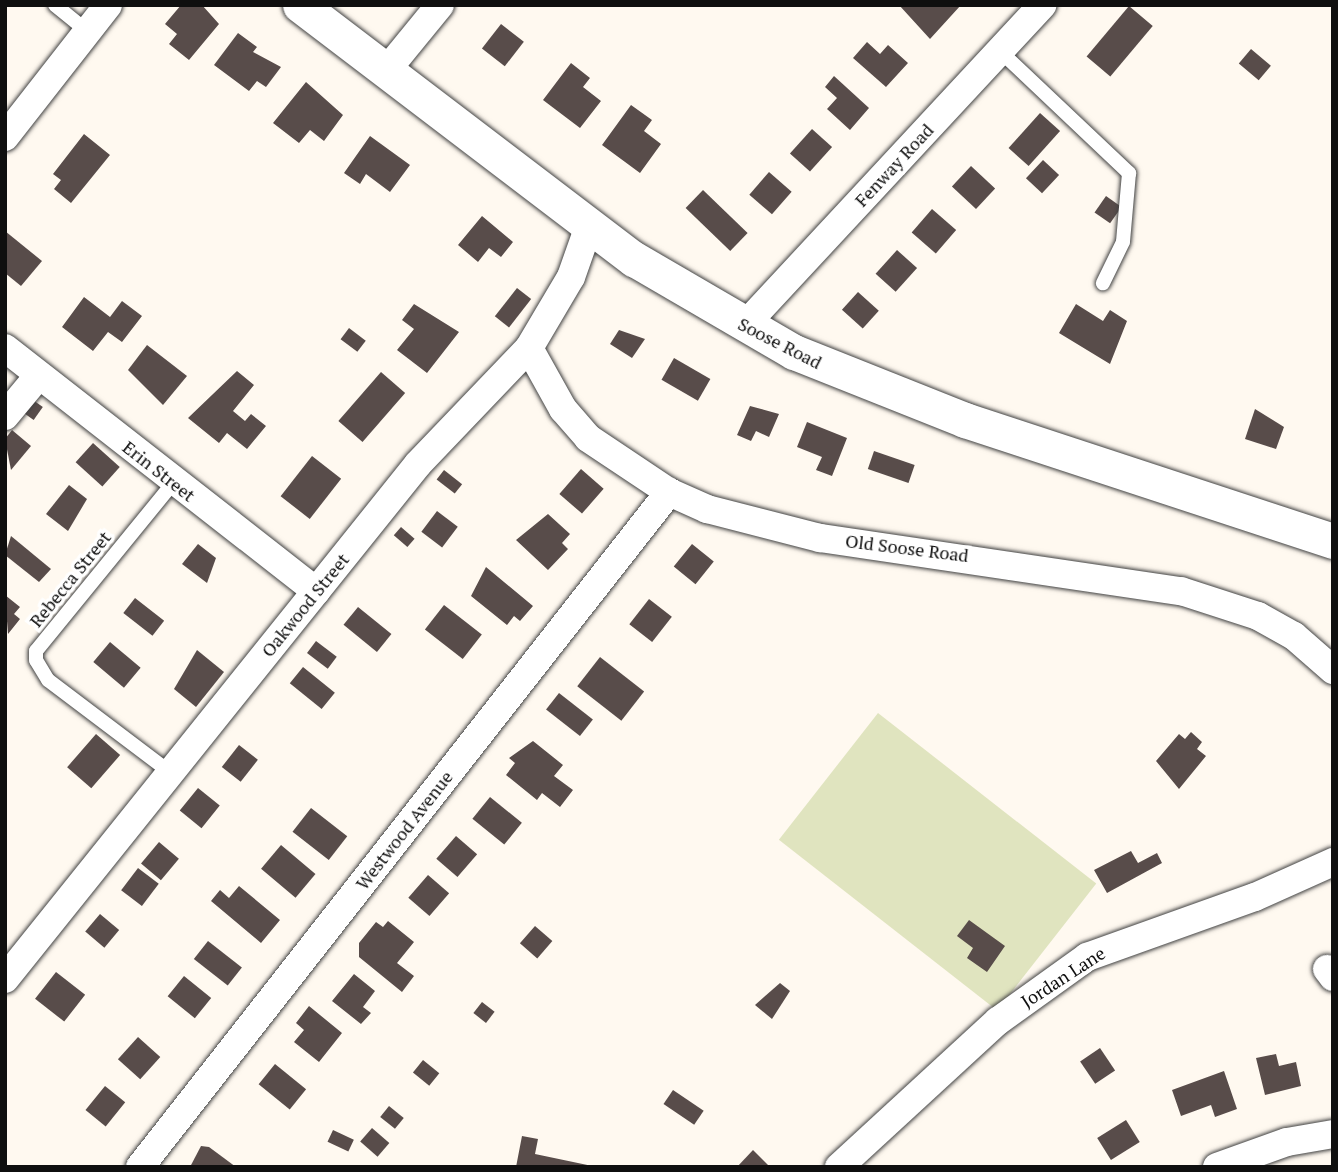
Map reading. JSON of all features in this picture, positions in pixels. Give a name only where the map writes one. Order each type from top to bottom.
[{"type":"street","points":[[5,137],[108,5]]},
{"type":"street","name":"Soose Road","points":[[300,5],[589,226],[745,325],[861,382],[1333,541]]},
{"type":"street","points":[[386,71],[440,5]]},
{"type":"street","name":"Fenway Road","points":[[745,325],[1042,5]]},
{"type":"street","name":"Oakwood Street","points":[[5,979],[316,591],[466,409],[529,348],[571,276],[589,226]]},
{"type":"street","name":"Erin Street","points":[[5,348],[173,483],[316,591]]},
{"type":"street","name":"Old Soose Road","points":[[529,348],[576,427],[669,492],[758,527],[1138,582],[1227,603],[1294,636],[1333,670]]},
{"type":"street","points":[[5,416],[39,375]]},
{"type":"street","name":"Westwood Avenue","points":[[140,1167],[669,492]]},
{"type":"street","name":"Jordan Lane","points":[[839,1167],[998,1021],[1087,957],[1255,897],[1333,862]]},
{"type":"street","points":[[1217,1167],[1287,1142],[1333,1134]]},
{"type":"lane","points":[[55,5],[88,31]]},
{"type":"lane","points":[[1000,51],[1129,173],[1123,242],[1103,283]]},
{"type":"lane","name":"Rebecca Street","points":[[171,773],[48,680],[36,660],[36,651],[173,483]]},
{"type":"green space","points":[[878,713],[1096,884],[997,1010],[779,840]]},
{"type":"building","points":[[181,5],[202,5],[219,24],[189,60],[169,44],[177,34],[165,24]]},
{"type":"building","points":[[899,5],[922,6],[961,5],[930,39]]},
{"type":"building","points":[[1129,6],[1153,26],[1110,76],[1087,57]]},
{"type":"building","points":[[501,24],[524,42],[505,66],[482,48]]},
{"type":"building","points":[[238,33],[257,47],[253,52],[281,67],[266,87],[257,81],[249,91],[214,65]]},
{"type":"building","points":[[867,42],[880,54],[888,45],[908,63],[886,87],[853,58]]},
{"type":"building","points":[[1251,49],[1271,66],[1259,80],[1239,64]]},
{"type":"building","points":[[571,63],[590,78],[583,87],[601,101],[580,128],[543,100]]},
{"type":"building","points":[[834,76],[869,108],[850,130],[827,109],[837,98],[825,87]]},
{"type":"building","points":[[306,82],[343,115],[324,141],[310,130],[299,143],[273,123]]},
{"type":"building","points":[[631,105],[652,120],[644,131],[661,144],[640,173],[602,145]]},
{"type":"building","points":[[1040,113],[1060,131],[1029,166],[1009,148]]},
{"type":"building","points":[[812,129],[832,147],[810,172],[790,154]]},
{"type":"building","points":[[84,134],[110,155],[71,203],[54,189],[61,180],[53,174]]},
{"type":"building","points":[[370,136],[410,165],[390,192],[366,174],[360,184],[344,173]]},
{"type":"building","points":[[1043,160],[1059,175],[1042,193],[1026,178]]},
{"type":"building","points":[[971,166],[995,189],[976,209],[952,186]]},
{"type":"building","points":[[769,172],[792,192],[772,214],[749,195]]},
{"type":"building","points":[[703,190],[748,233],[730,251],[686,208]]},
{"type":"building","points":[[1106,196],[1122,207],[1110,223],[1095,212]]},
{"type":"building","points":[[932,209],[956,230],[936,253],[912,232]]},
{"type":"building","points":[[482,216],[513,242],[501,257],[489,248],[478,262],[458,245]]},
{"type":"building","points":[[5,231],[42,261],[21,286],[5,273]]},
{"type":"building","points":[[897,250],[917,268],[896,292],[876,274]]},
{"type":"building","points":[[517,288],[531,299],[509,327],[495,316]]},
{"type":"building","points":[[858,292],[879,311],[863,329],[842,310]]},
{"type":"building","points":[[84,297],[110,317],[122,301],[142,316],[122,342],[108,332],[93,351],[62,327]]},
{"type":"building","points":[[414,304],[459,332],[427,373],[397,350],[414,329],[402,320]]},
{"type":"building","points":[[1076,304],[1103,321],[1110,310],[1127,321],[1110,364],[1059,333]]},
{"type":"building","points":[[349,328],[366,341],[357,352],[341,339]]},
{"type":"building","points":[[619,330],[645,339],[632,358],[610,344]]},
{"type":"building","points":[[147,345],[187,376],[163,405],[128,370]]},
{"type":"building","points":[[674,358],[710,379],[698,401],[662,380]]},
{"type":"building","points":[[237,371],[254,385],[233,411],[245,421],[251,414],[266,426],[247,449],[227,433],[219,443],[188,418]]},
{"type":"building","points":[[381,372],[405,393],[363,442],[338,421]]},
{"type":"building","points":[[33,400],[43,407],[34,420],[24,413]]},
{"type":"building","points":[[750,406],[779,414],[769,437],[756,431],[751,441],[737,435]]},
{"type":"building","points":[[1255,409],[1284,427],[1276,449],[1245,439]]},
{"type":"building","points":[[807,422],[847,438],[832,476],[816,470],[822,457],[797,447]]},
{"type":"building","points":[[12,430],[31,446],[11,470],[5,439]]},
{"type":"building","points":[[93,443],[120,467],[102,486],[76,462]]},
{"type":"building","points":[[874,451],[915,465],[908,483],[868,469]]},
{"type":"building","points":[[312,456],[341,479],[310,519],[281,496]]},
{"type":"building","points":[[581,469],[604,489],[582,514],[559,494]]},
{"type":"building","points":[[444,470],[462,484],[455,494],[437,479]]},
{"type":"building","points":[[69,485],[87,499],[68,531],[46,514]]},
{"type":"building","points":[[437,511],[458,527],[442,547],[421,532]]},
{"type":"building","points":[[548,514],[570,534],[562,543],[568,549],[548,570],[516,540]]},
{"type":"building","points":[[401,527],[415,539],[407,547],[394,535]]},
{"type":"building","points":[[11,536],[51,569],[39,582],[5,555]]},
{"type":"building","points":[[198,544],[216,558],[207,583],[182,564]]},
{"type":"building","points":[[692,544],[714,562],[696,584],[674,567]]},
{"type":"building","points":[[486,567],[533,606],[520,621],[514,616],[507,625],[471,596]]},
{"type":"building","points":[[5,595],[20,607],[14,614],[20,619],[8,634]]},
{"type":"building","points":[[135,598],[164,621],[152,636],[123,613]]},
{"type":"building","points":[[649,599],[672,617],[652,642],[629,624]]},
{"type":"building","points":[[444,605],[482,635],[463,659],[425,629]]},
{"type":"building","points":[[358,607],[391,634],[377,652],[344,625]]},
{"type":"building","points":[[316,641],[337,657],[328,669],[307,653]]},
{"type":"building","points":[[110,642],[141,668],[124,688],[93,662]]},
{"type":"building","points":[[197,650],[224,672],[196,707],[174,689]]},
{"type":"building","points":[[600,657],[644,691],[621,721],[577,686]]},
{"type":"building","points":[[303,667],[335,693],[322,709],[290,683]]},
{"type":"building","points":[[559,693],[593,719],[580,736],[546,710]]},
{"type":"building","points":[[1191,732],[1202,742],[1197,749],[1206,756],[1179,789],[1156,761],[1179,734],[1185,739]]},
{"type":"building","points":[[96,734],[120,755],[91,788],[67,767]]},
{"type":"building","points":[[533,741],[563,765],[554,776],[573,790],[560,807],[542,793],[537,800],[506,775],[515,763],[509,758]]},
{"type":"building","points":[[239,745],[258,760],[241,782],[222,767]]},
{"type":"building","points":[[198,788],[220,806],[202,828],[180,811]]},
{"type":"building","points":[[490,797],[522,823],[504,845],[472,819]]},
{"type":"building","points":[[311,808],[347,836],[329,860],[293,832]]},
{"type":"building","points":[[456,836],[477,854],[457,877],[436,859]]},
{"type":"building","points":[[159,842],[179,859],[161,880],[141,863]]},
{"type":"building","points":[[281,845],[315,874],[296,898],[261,869]]},
{"type":"building","points":[[1131,851],[1138,863],[1157,853],[1162,863],[1107,893],[1094,870]]},
{"type":"building","points":[[138,868],[159,884],[142,906],[121,890]]},
{"type":"building","points":[[428,875],[449,893],[429,916],[408,898]]},
{"type":"building","points":[[239,886],[280,920],[261,943],[211,901],[220,890],[229,898]]},
{"type":"building","points":[[100,914],[119,930],[104,948],[85,932]]},
{"type":"building","points":[[969,920],[1005,946],[987,972],[967,958],[973,948],[957,936]]},
{"type":"building","points":[[388,921],[414,942],[397,963],[414,976],[402,992],[359,957],[359,943],[376,922],[383,927]]},
{"type":"building","points":[[535,926],[552,941],[537,958],[520,943]]},
{"type":"building","points":[[208,941],[242,967],[228,986],[194,959]]},
{"type":"building","points":[[56,972],[85,995],[64,1022],[35,999]]},
{"type":"building","points":[[354,974],[375,991],[363,1007],[371,1013],[361,1024],[332,1001]]},
{"type":"building","points":[[184,976],[211,998],[195,1018],[168,996]]},
{"type":"building","points":[[780,983],[790,991],[772,1019],[755,1005]]},
{"type":"building","points":[[482,1002],[495,1012],[486,1023],[473,1013]]},
{"type":"building","points":[[309,1006],[342,1033],[319,1062],[294,1042],[304,1030],[296,1023]]},
{"type":"building","points":[[138,1037],[160,1057],[140,1079],[118,1059]]},
{"type":"building","points":[[1100,1048],[1115,1070],[1095,1084],[1080,1061]]},
{"type":"building","points":[[1276,1054],[1279,1066],[1296,1062],[1301,1086],[1265,1095],[1256,1058]]},
{"type":"building","points":[[423,1060],[439,1073],[429,1086],[413,1072]]},
{"type":"building","points":[[275,1064],[306,1089],[290,1109],[259,1084]]},
{"type":"building","points":[[1224,1071],[1237,1109],[1215,1117],[1211,1105],[1181,1116],[1172,1090]]},
{"type":"building","points":[[105,1086],[125,1102],[106,1126],[85,1110]]},
{"type":"building","points":[[673,1090],[704,1111],[694,1125],[663,1104]]},
{"type":"building","points":[[389,1106],[404,1118],[395,1129],[380,1117]]},
{"type":"building","points":[[1126,1120],[1140,1142],[1111,1160],[1097,1138]]},
{"type":"building","points":[[372,1128],[389,1143],[378,1157],[360,1142]]},
{"type":"building","points":[[333,1130],[354,1140],[348,1152],[328,1142]]},
{"type":"building","points":[[522,1136],[538,1139],[535,1154],[597,1167],[516,1167]]},
{"type":"building","points":[[201,1146],[209,1147],[236,1167],[190,1167]]},
{"type":"building","points":[[753,1150],[770,1167],[737,1167]]}]
